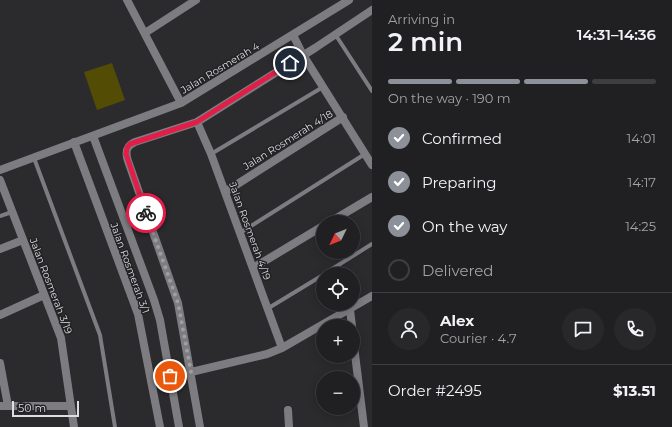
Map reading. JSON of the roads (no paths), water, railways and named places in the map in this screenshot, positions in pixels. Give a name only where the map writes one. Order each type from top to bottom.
[{"type":"street","points":[[127,0],[181,103]]},
{"type":"street","points":[[145,33],[196,0]]},
{"type":"street","name":"Jalan Rosmerah 4","points":[[0,170],[181,103],[349,0]]},
{"type":"street","points":[[200,427],[178,303],[128,161],[126,154],[127,148],[130,144],[197,122],[372,10]]},
{"type":"street","points":[[293,35],[323,88],[370,160]]},
{"type":"street","name":"Jalan Rosmerah 4/18","points":[[225,192],[342,117]]},
{"type":"street","name":"Jalan Rosmerah 4/19","points":[[197,122],[211,154],[282,348]]},
{"type":"street","points":[[93,136],[154,300],[160,320],[179,427]]},
{"type":"street","name":"Jalan Rosmerah 3/1","points":[[74,142],[138,314],[160,427]]},
{"type":"street","name":"Jalan Rosmerah 3/19","points":[[0,180],[61,338],[74,427]]},
{"type":"street","points":[[342,215],[372,197]]},
{"type":"street","points":[[252,268],[316,230]]},
{"type":"street","points":[[0,248],[23,240]]},
{"type":"street","points":[[0,315],[44,295]]},
{"type":"street","points":[[360,304],[372,296]]},
{"type":"street","points":[[170,376],[267,354],[282,348],[348,311]]},
{"type":"street","points":[[0,363],[4,406],[71,406]]},
{"type":"street","points":[[356,363],[364,427]]},
{"type":"street","points":[[288,410],[289,427]]},
{"type":"lane","points":[[335,34],[372,91]]},
{"type":"lane","points":[[211,154],[323,88]]},
{"type":"lane","points":[[34,158],[100,335],[115,427]]},
{"type":"lane","points":[[240,233],[370,160]]},
{"type":"lane","points":[[0,216],[12,212]]},
{"type":"lane","points":[[334,267],[372,244]]},
{"type":"lane","points":[[268,309],[316,278]]}]
